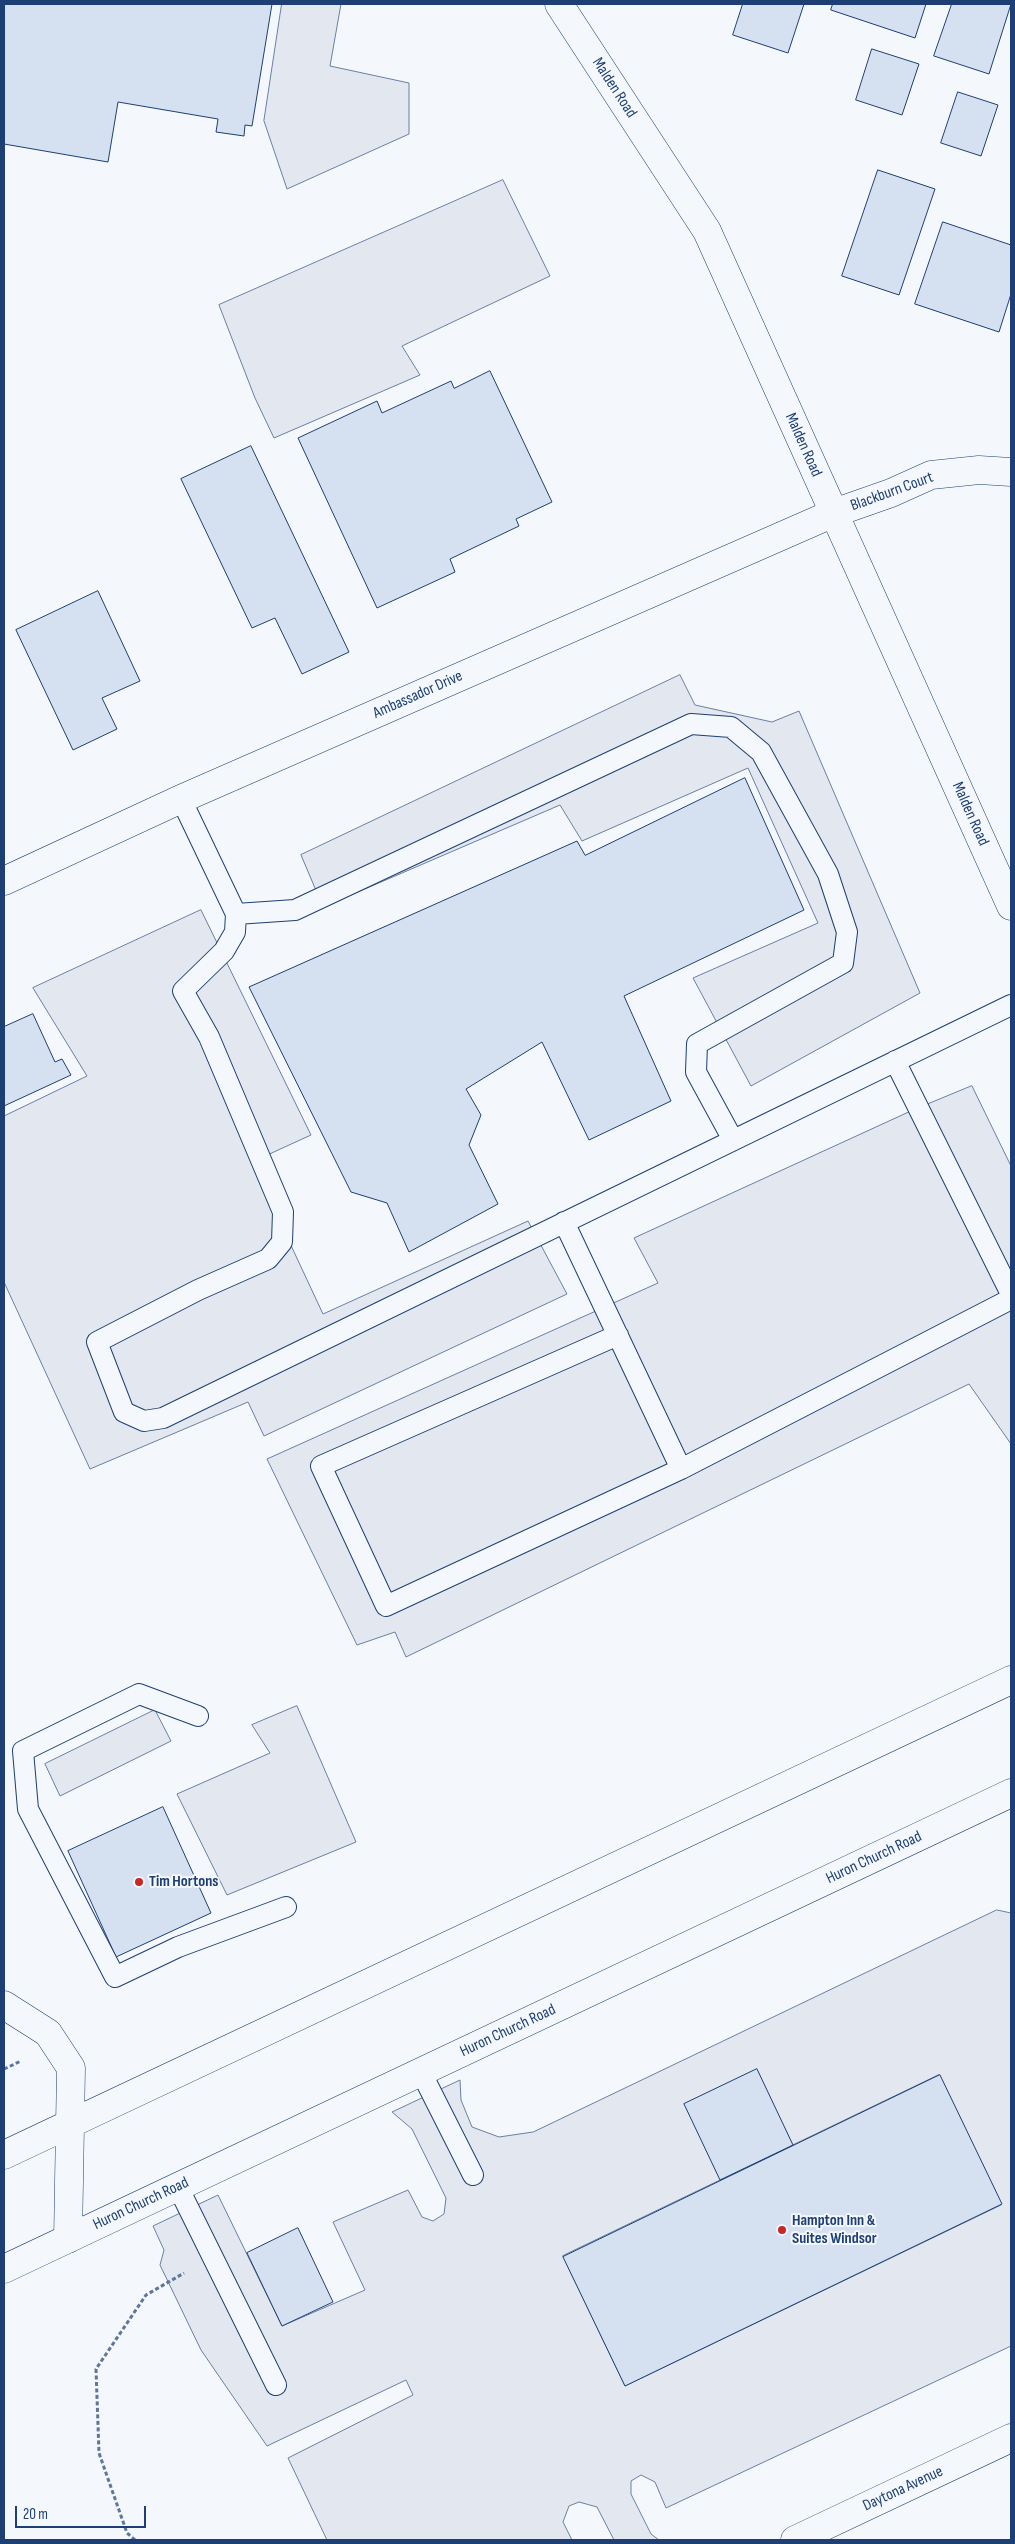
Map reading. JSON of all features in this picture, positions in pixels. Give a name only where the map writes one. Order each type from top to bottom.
[{"type":"main road","name":"Malden Road","points":[[559,4],[707,232],[1011,906]]},
{"type":"main road","name":"Blackburn Court","points":[[834,514],[891,493],[931,475],[979,470],[1011,472]]},
{"type":"main road","name":"Ambassador Drive","points":[[4,881],[181,799],[834,514]]},
{"type":"main road","points":[[4,2156],[1011,1680]]},
{"type":"main road","name":"Huron Church Road","points":[[4,2269],[1011,1793]]},
{"type":"main road","points":[[4,2005],[48,2033],[70,2068],[71,2124],[68,2239]]},
{"type":"main road","name":"Daytona Avenue","points":[[795,2540],[1011,2438]]},
{"type":"lane","points":[[236,914],[295,910],[690,724],[732,727],[761,752],[828,874],[847,932],[843,963],[697,1044],[696,1072],[733,1140]]},
{"type":"lane","points":[[181,799],[236,914],[235,932],[224,951],[183,991],[209,1037],[283,1212],[282,1242],[268,1259],[198,1290],[97,1342],[124,1412],[144,1421],[162,1418],[1011,1004]]},
{"type":"lane","points":[[895,1061],[1011,1294]]},
{"type":"lane","points":[[564,1222],[681,1469]]},
{"type":"lane","points":[[618,1335],[321,1466],[386,1606],[681,1469],[1011,1299]]},
{"type":"lane","points":[[198,1716],[139,1694],[23,1751],[28,1809],[115,1977],[178,1947],[286,1907]]},
{"type":"lane","points":[[421,2072],[473,2175]]},
{"type":"lane","points":[[178,2186],[276,2385]]},
{"type":"path","points":[[4,2069],[25,2059]]},
{"type":"path","points":[[135,2540],[128,2533],[99,2453],[96,2369],[146,2295],[212,2256]]},
{"type":"shaded area","points":[[282,4],[341,4],[330,66],[409,83],[409,134],[287,189],[264,121]]},
{"type":"shaded area","points":[[503,180],[550,276],[402,346],[420,375],[274,438],[255,398],[219,305]]},
{"type":"shaded area","points":[[680,675],[695,705],[772,722],[799,711],[920,993],[751,1086],[693,978],[818,923],[748,768],[582,841],[560,805],[323,907],[301,855]]},
{"type":"shaded area","points":[[201,910],[311,1135],[252,1162],[323,1314],[528,1221],[567,1294],[264,1436],[248,1402],[90,1469],[4,1282],[4,1116],[87,1076],[33,988]]},
{"type":"shaded area","points":[[972,1086],[1011,1166],[1011,1444],[969,1384],[406,1657],[395,1632],[357,1645],[267,1459],[658,1283],[634,1238],[913,1110]]},
{"type":"shaded area","points":[[297,1706],[356,1842],[227,1895],[177,1794],[270,1753],[252,1725]]},
{"type":"shaded area","points":[[155,1710],[171,1741],[60,1796],[45,1764]]},
{"type":"shaded area","points":[[997,1910],[1011,1913],[1011,2346],[666,2508],[655,2482],[641,2475],[631,2481],[631,2494],[651,2534],[659,2540],[614,2540],[597,2507],[579,2502],[569,2506],[563,2522],[572,2540],[327,2540],[288,2458],[413,2395],[406,2380],[267,2446],[201,2350],[160,2265],[164,2250],[153,2226],[218,2195],[282,2326],[365,2290],[333,2222],[408,2190],[422,2217],[433,2221],[444,2214],[446,2198],[412,2129],[392,2112],[460,2080],[461,2100],[472,2127],[499,2137],[533,2132]],"holes":[[[939,2075],[1001,2205],[625,2386],[563,2256]]]},
{"type":"building","points":[[4,4],[272,4],[252,126],[245,125],[244,136],[216,132],[218,119],[118,102],[108,162],[4,144]]},
{"type":"building","points":[[743,4],[804,4],[788,53],[733,35]]},
{"type":"building","points":[[833,4],[926,4],[915,38],[831,10]]},
{"type":"building","points":[[952,4],[1011,4],[989,74],[934,56]]},
{"type":"building","points":[[872,49],[919,64],[902,115],[856,100]]},
{"type":"building","points":[[958,92],[998,105],[981,156],[941,143]]},
{"type":"building","points":[[878,170],[935,189],[899,295],[842,276]]},
{"type":"building","points":[[943,222],[1011,245],[1011,294],[999,332],[915,304]]},
{"type":"building","points":[[490,371],[552,502],[516,519],[519,526],[450,559],[455,572],[377,608],[298,438],[377,401],[382,413],[451,381],[454,388]]},
{"type":"building","points":[[251,446],[349,652],[302,674],[275,618],[252,628],[181,479]]},
{"type":"building","points":[[98,591],[140,681],[102,698],[117,729],[73,750],[16,630]]},
{"type":"building","points":[[745,778],[804,910],[624,996],[671,1101],[589,1140],[542,1042],[466,1089],[481,1115],[469,1145],[498,1204],[409,1252],[387,1203],[351,1192],[249,987],[577,841],[585,855]]},
{"type":"building","points":[[33,1014],[55,1062],[62,1059],[71,1075],[4,1106],[4,1027]]},
{"type":"building","name":"Tim Hortons","points":[[163,1807],[211,1913],[116,1957],[68,1851]]},
{"type":"building","points":[[757,2069],[793,2145],[720,2180],[684,2104]]},
{"type":"building","name":"Hampton Inn & Suites Windsor","points":[[940,2075],[1002,2204],[625,2386],[563,2257]]},
{"type":"building","points":[[298,2228],[333,2302],[282,2326],[247,2253]]},
{"type":"place","name":"Tim Hortons","points":[[139,1882]]},
{"type":"place","name":"Hampton Inn & Suites Windsor","points":[[782,2230]]}]
